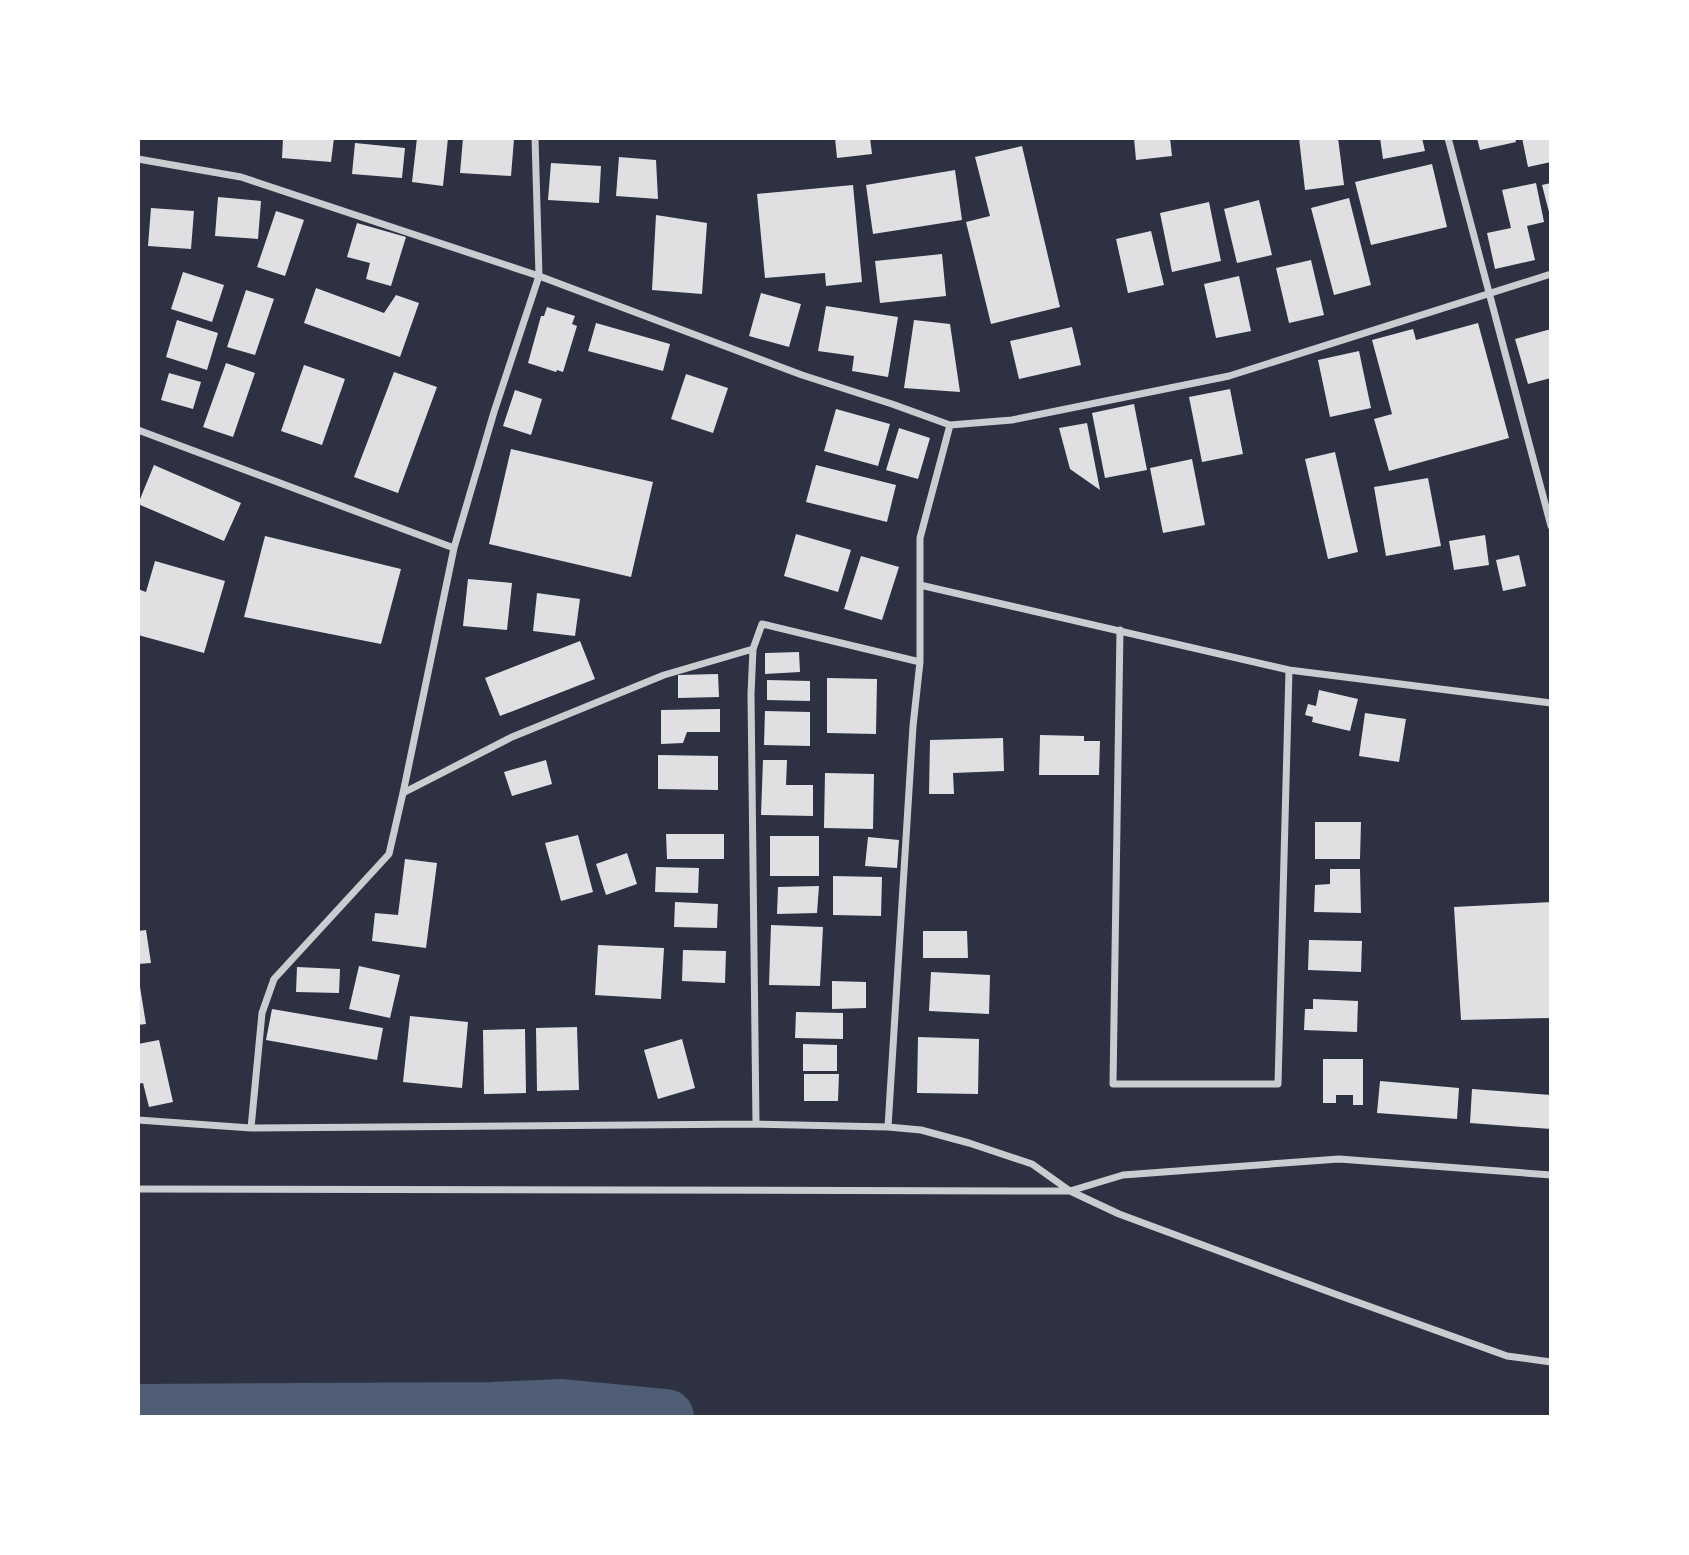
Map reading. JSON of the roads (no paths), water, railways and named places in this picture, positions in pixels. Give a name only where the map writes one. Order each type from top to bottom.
[{"type":"street","points":[[251,1128],[262,1013],[274,979],[389,854],[454,548],[540,276],[535,138]]},
{"type":"street","points":[[1448,138],[1551,526]]},
{"type":"street","points":[[138,159],[241,177],[540,276],[802,375],[950,425],[1012,420],[1229,376],[1551,274]]},
{"type":"street","points":[[888,1127],[913,726],[920,662],[920,538],[950,425]]},
{"type":"street","points":[[138,430],[454,548]]},
{"type":"street","points":[[920,585],[1289,670],[1551,704]]},
{"type":"street","points":[[756,1124],[751,694],[753,649],[762,624],[920,662]]},
{"type":"street","points":[[1120,630],[1113,1084],[1278,1084],[1289,670]]},
{"type":"street","points":[[403,793],[512,737],[664,676],[753,649]]},
{"type":"street","points":[[138,1120],[251,1128],[756,1124],[921,1130],[1032,1164],[1070,1191],[1119,1214],[1507,1356],[1551,1362]]},
{"type":"street","points":[[138,1189],[1070,1191],[1123,1175],[1339,1159],[1551,1175]]},
{"type":"waterway","points":[[138,1412],[492,1410],[562,1407],[666,1417]]}]
